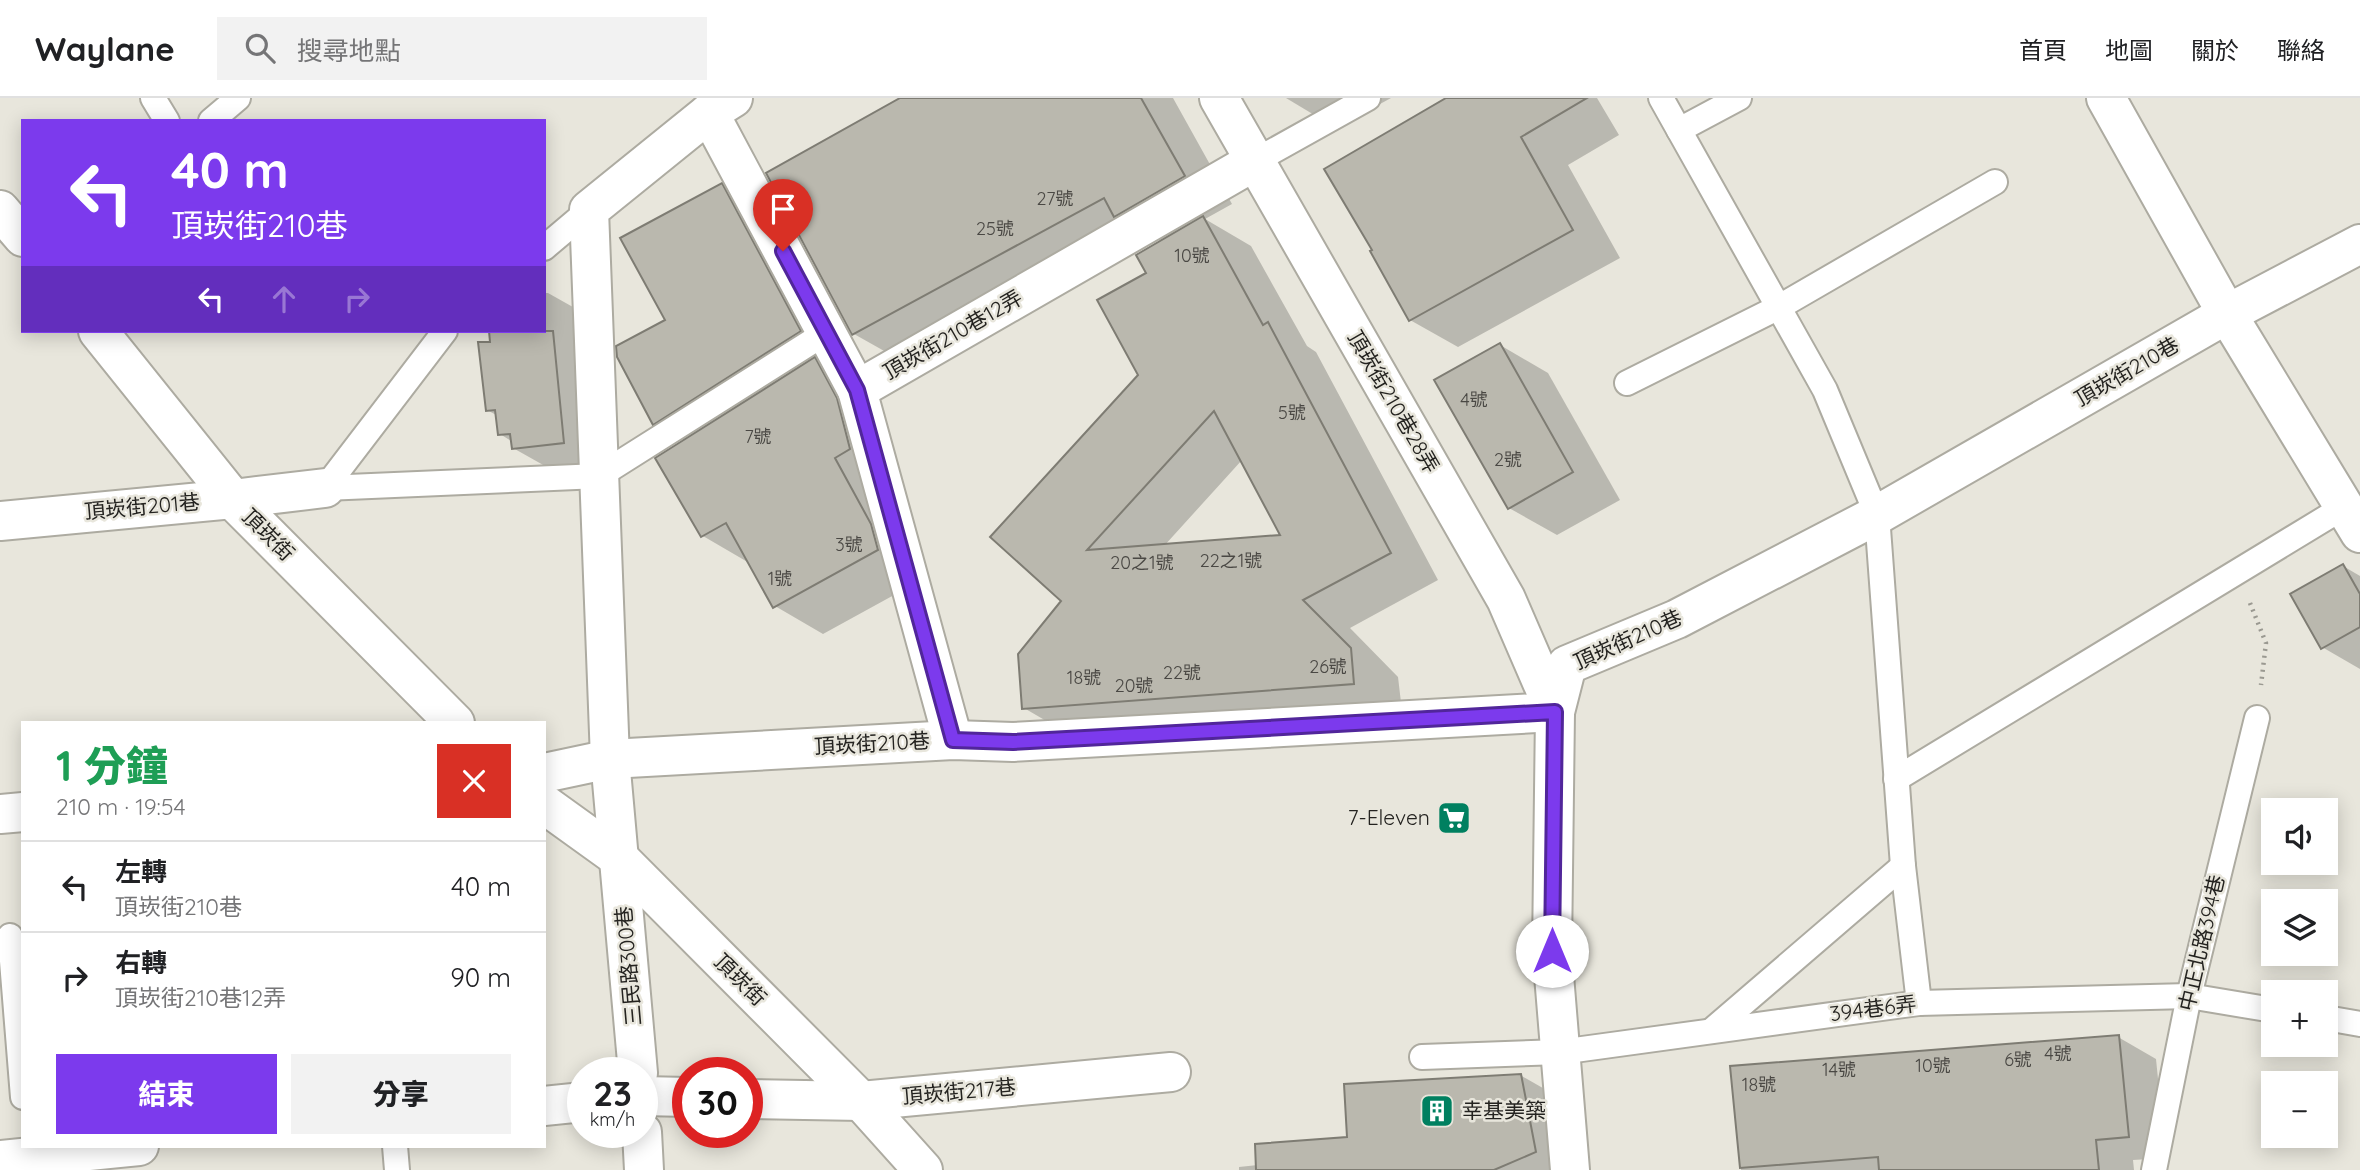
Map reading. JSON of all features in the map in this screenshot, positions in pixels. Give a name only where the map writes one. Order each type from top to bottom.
[{"type":"street","name":"頂崁街210巷28弄","points":[[1219,98],[1506,599],[1555,712]]},
{"type":"street","points":[[2106,98],[2227,314],[2352,520]]},
{"type":"street","points":[[589,210],[721,105],[857,390],[953,740]]},
{"type":"street","name":"頂崁街210巷12弄","points":[[857,390],[1255,161]]},
{"type":"street","points":[[0,209],[21,235]]},
{"type":"street","name":"三民路300巷","points":[[589,210],[610,759],[637,1057]]},
{"type":"street","name":"頂崁街210巷","points":[[546,772],[610,759],[953,740],[1013,742],[1555,712],[1567,665],[1677,619],[1877,515],[2227,314],[2360,244]]},
{"type":"street","name":"頂崁街","points":[[100,333],[233,499],[453,721]]},
{"type":"street","name":"頂崁街201巷","points":[[0,521],[325,488]]},
{"type":"street","points":[[1555,712],[1552,951],[1560,1052],[1562,1163]]},
{"type":"street","name":"頂崁街","points":[[546,805],[620,858],[861,1101],[923,1170]]},
{"type":"street","points":[[0,814],[21,813]]},
{"type":"street","name":"頂崁街217巷","points":[[763,1099],[861,1101],[1171,1072]]},
{"type":"street","points":[[546,1106],[567,1104]]},
{"type":"street","points":[[18,1155],[112,1148]]},
{"type":"street","points":[[643,1148],[644,1170]]},
{"type":"lane","points":[[153,98],[166,119]]},
{"type":"lane","points":[[213,119],[238,98]]},
{"type":"lane","points":[[1255,161],[1368,98]]},
{"type":"lane","points":[[1661,98],[1825,390],[1877,515],[1903,866],[1919,1003]]},
{"type":"lane","points":[[1679,131],[1739,98]]},
{"type":"lane","points":[[1627,383],[1779,307],[1995,182]]},
{"type":"lane","points":[[546,246],[589,210]]},
{"type":"lane","points":[[325,488],[443,333]]},
{"type":"lane","points":[[325,488],[599,475],[811,342]]},
{"type":"lane","points":[[1896,779],[2238,572],[2352,520]]},
{"type":"lane","name":"中正北路394巷","points":[[2154,1170],[2189,996],[2257,718]]},
{"type":"lane","points":[[1711,1031],[1903,866]]},
{"type":"lane","points":[[10,936],[21,1072]]},
{"type":"lane","name":"394巷6弄","points":[[1422,1057],[1560,1052],[1919,1003],[2189,996],[2261,1008]]},
{"type":"lane","points":[[2338,1020],[2360,1024]]},
{"type":"lane","points":[[396,1148],[397,1170]]},
{"type":"path","points":[[2238,572],[2266,643],[2257,718]]},
{"type":"building","points":[[900,98],[1141,98],[1185,176],[1114,217],[1104,198],[852,335],[766,173]]},
{"type":"building","points":[[1446,98],[1587,98],[1521,137],[1573,230],[1409,321],[1370,251],[1372,250],[1324,169]]},
{"type":"building","points":[[722,183],[801,331],[653,425],[617,357],[616,346],[665,320],[620,238]]},
{"type":"building","points":[[1203,216],[1263,325],[1268,322],[1391,553],[1303,600],[1351,648],[1354,684],[1022,709],[1018,654],[1061,601],[990,537],[1138,375],[1097,300],[1146,273],[1136,255]],"holes":[[[1214,411],[1280,535],[1087,550]]]},
{"type":"building","points":[[553,331],[564,443],[512,449],[510,434],[498,435],[495,410],[486,411],[478,342],[490,342],[489,333]]},
{"type":"building","points":[[1500,343],[1573,472],[1508,509],[1434,380]]},
{"type":"building","points":[[815,357],[837,398],[850,449],[835,458],[871,524],[878,550],[773,608],[726,523],[701,537],[655,458]]},
{"type":"building","points":[[2343,564],[2360,594],[2360,627],[2321,649],[2290,594]]},
{"type":"building","points":[[2119,1035],[2129,1137],[2096,1140],[2099,1170],[1879,1170],[1878,1157],[1740,1168],[1730,1066]]},
{"type":"building","name":"幸基美築","points":[[1521,1074],[1536,1152],[1494,1170],[1256,1170],[1255,1144],[1347,1137],[1344,1084]]},
{"type":"place","name":"7-Eleven","points":[[1454,818]]},
{"type":"place","name":"幸基美築","points":[[1437,1111]]},
{"type":"route","points":[[783,251],[857,390],[953,740],[1013,742],[1555,712],[1552,951]]}]
